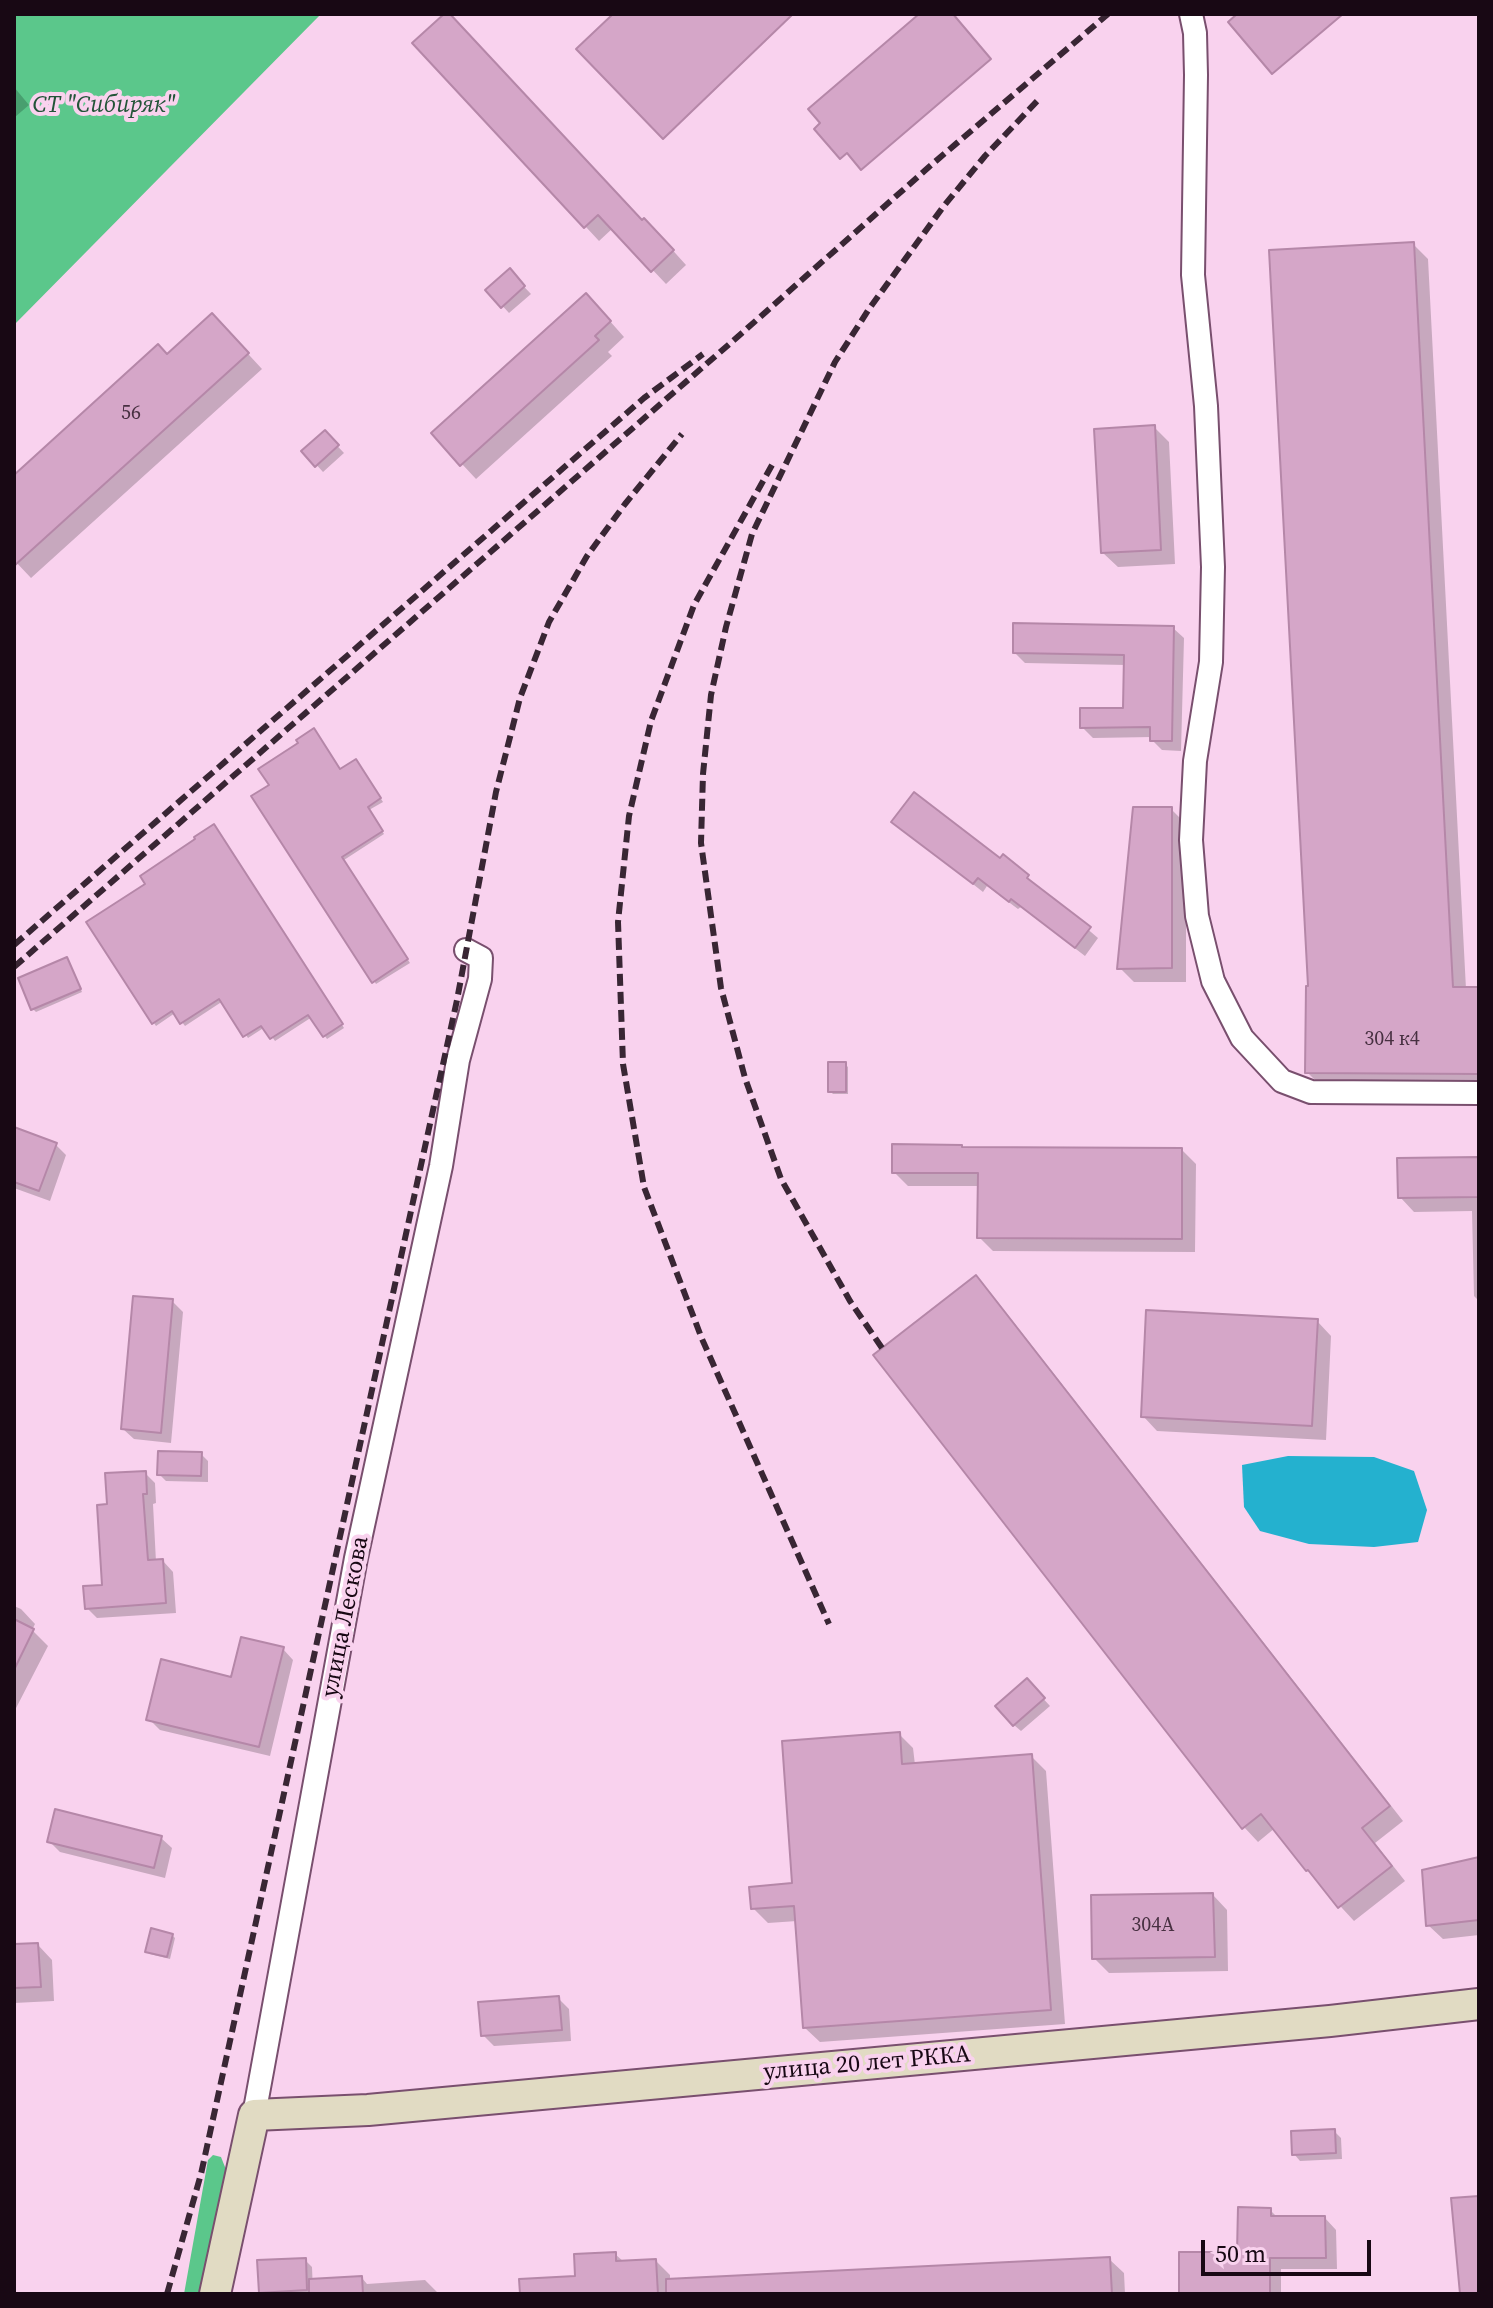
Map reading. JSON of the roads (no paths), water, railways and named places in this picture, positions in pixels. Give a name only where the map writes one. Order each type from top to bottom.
[{"type":"main road","name":"улица 20 лет РККА","points":[[254,2115],[400,2107],[1330,2021],[1479,2004]]},
{"type":"main road","name":"улица Лескова","points":[[215,2294],[254,2115]]},
{"type":"street","points":[[1191,14],[1195,33],[1196,75],[1193,275],[1206,406],[1213,567],[1211,662],[1195,761],[1191,840],[1197,916],[1213,981],[1242,1038],[1282,1081],[1311,1092],[1479,1093]]},
{"type":"street","name":"улица Лескова","points":[[254,2115],[356,1558],[441,1166],[458,1060],[480,979],[481,958],[466,950]]},
{"type":"water","points":[[1288,1456],[1374,1457],[1414,1471],[1427,1510],[1418,1542],[1374,1547],[1309,1544],[1260,1531],[1244,1507],[1242,1465]]},
{"type":"railway","points":[[14,967],[1108,14]]},
{"type":"railway","points":[[882,1348],[850,1301],[781,1179],[745,1078],[721,988],[701,843],[703,774],[711,695],[752,534],[835,362],[869,309],[943,207],[985,156],[1041,97]]},
{"type":"railway","points":[[14,945],[644,398],[703,354]]},
{"type":"railway","points":[[167,2294],[201,2174],[457,1000],[496,792],[520,698],[549,622],[587,556],[682,434]]},
{"type":"railway","points":[[772,465],[694,605],[651,721],[629,816],[618,922],[623,1064],[644,1187],[702,1339],[829,1624]]},
{"type":"park label","name":"СТ \"Сибиряк\"","points":[[104,106]]}]
